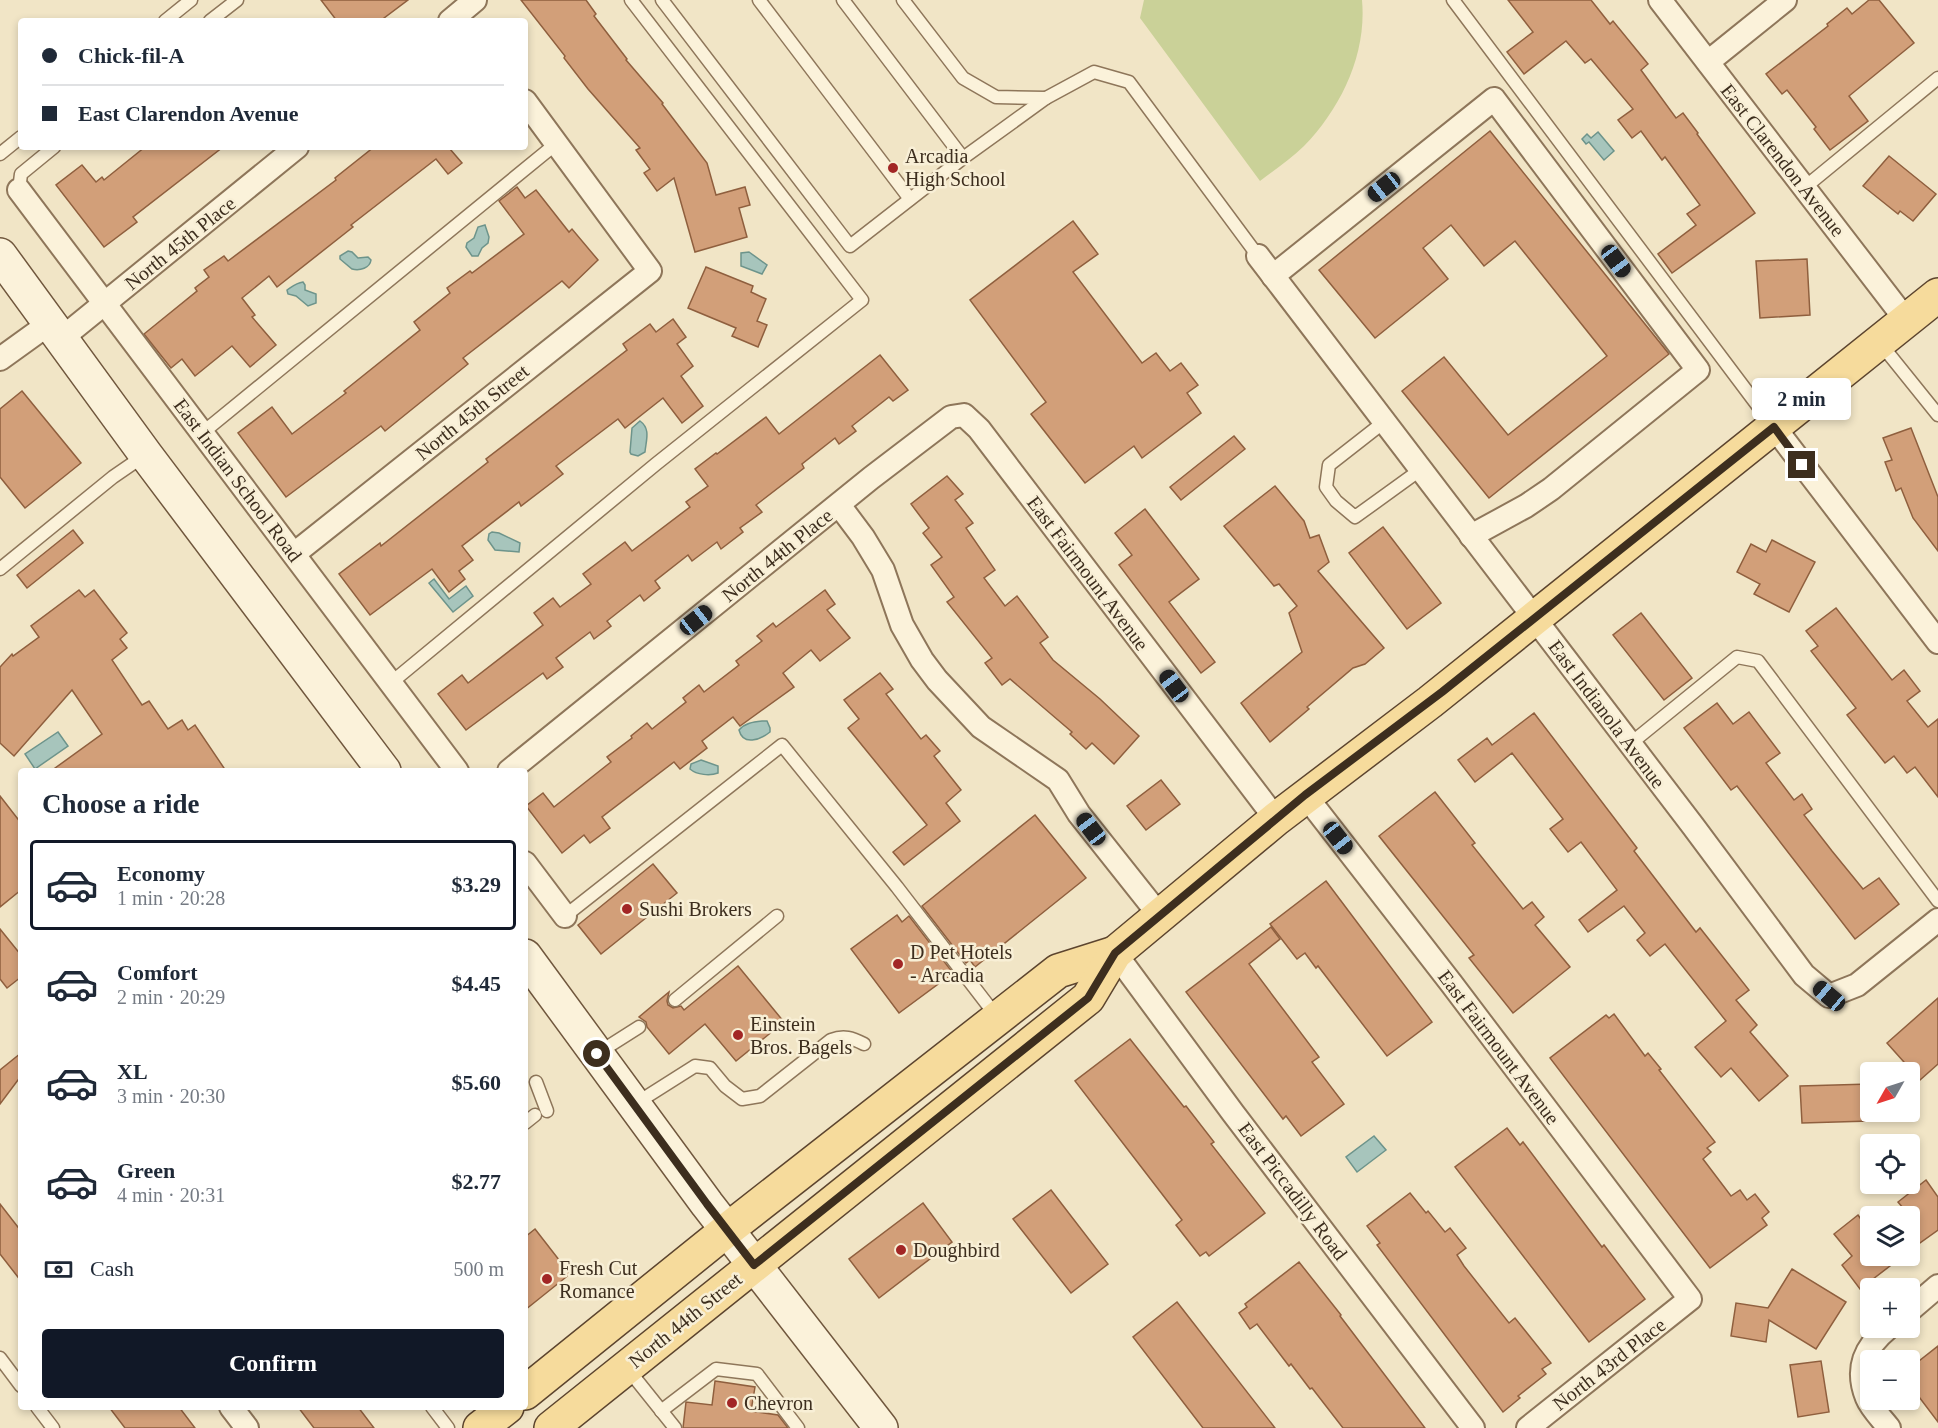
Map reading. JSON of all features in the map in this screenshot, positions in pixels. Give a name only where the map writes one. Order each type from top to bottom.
[{"type":"main road","points":[[0,255],[382,768]]},
{"type":"main road","name":"North 44th Street","points":[[551,1428],[1088,998],[1115,953],[1305,795],[1430,702],[1938,295]]},
{"type":"main road","name":"North 44th Street","points":[[528,1391],[727,1230],[1058,970],[1115,953]]},
{"type":"main road","points":[[528,960],[873,1425]]},
{"type":"main road","points":[[480,1428],[503,1410]]},
{"type":"street","points":[[458,18],[475,0]]},
{"type":"street","name":"East Clarendon Avenue","points":[[1660,0],[1906,320]]},
{"type":"street","points":[[1708,62],[1785,0]]},
{"type":"street","points":[[1273,276],[1494,99],[1698,370],[1551,489],[1526,506],[1471,536]]},
{"type":"street","points":[[528,105],[557,143]]},
{"type":"street","name":"North 45th Street","points":[[294,554],[650,271],[557,143]]},
{"type":"street","name":"North 45th Place","points":[[0,359],[105,304],[293,150]]},
{"type":"street","name":"East Indian School Road","points":[[19,190],[455,768]]},
{"type":"street","name":"East Indianola Avenue","points":[[1258,256],[1804,975],[1829,996],[1857,986],[1938,920]]},
{"type":"street","name":"North 44th Place","points":[[513,768],[951,417],[964,415]]},
{"type":"street","name":"East Fairmount Avenue","points":[[964,415],[979,429],[1276,819]]},
{"type":"street","points":[[1774,427],[1938,642]]},
{"type":"street","points":[[839,505],[863,537],[883,570],[902,625],[922,660],[937,680],[981,727],[1058,780],[1086,823],[1160,916]]},
{"type":"street","name":"East Fairmount Avenue","points":[[1305,795],[1451,983],[1690,1299]]},
{"type":"street","points":[[528,868],[565,916]]},
{"type":"street","name":"East Piccadilly Road","points":[[1115,953],[1240,1122],[1473,1428]]},
{"type":"street","points":[[1920,1301],[1938,1286]]},
{"type":"street","name":"North 43rd Place","points":[[1528,1428],[1690,1299]]},
{"type":"street","points":[[1877,1338],[1864,1356],[1862,1374],[1867,1399],[1889,1428]]},
{"type":"street","points":[[233,1410],[247,1428]]},
{"type":"lane","points":[[169,18],[191,0]]},
{"type":"lane","points":[[214,18],[237,0]]},
{"type":"lane","points":[[392,682],[656,464],[862,300],[631,0]]},
{"type":"lane","points":[[662,0],[850,246],[963,158],[1046,98],[1094,72],[1129,82],[1258,256]]},
{"type":"lane","points":[[759,0],[910,199]]},
{"type":"lane","points":[[843,0],[963,158]]},
{"type":"lane","points":[[903,0],[963,78],[996,97],[1046,98]]},
{"type":"lane","points":[[1453,0],[1774,427]]},
{"type":"lane","points":[[1804,188],[1938,78]]},
{"type":"lane","points":[[0,154],[18,139]]},
{"type":"lane","points":[[201,434],[557,143]]},
{"type":"lane","points":[[19,190],[21,174],[50,150]]},
{"type":"lane","points":[[1880,342],[1938,415]]},
{"type":"lane","points":[[1384,422],[1329,465],[1326,487],[1336,501],[1354,517],[1420,470]]},
{"type":"lane","points":[[0,569],[113,477],[146,454]]},
{"type":"lane","points":[[1630,744],[1737,657],[1758,661],[1938,901]]},
{"type":"lane","points":[[565,916],[782,745],[998,1017]]},
{"type":"lane","points":[[675,1000],[777,916]]},
{"type":"lane","points":[[597,1054],[639,1027]]},
{"type":"lane","points":[[634,1105],[695,1066],[710,1068],[725,1086],[742,1099],[760,1096],[831,1040],[841,1036],[864,1044]]},
{"type":"lane","points":[[536,1082],[536,1116]]},
{"type":"lane","points":[[0,1358],[18,1382]]},
{"type":"lane","points":[[627,1367],[675,1428]]},
{"type":"lane","points":[[662,1411],[716,1369],[757,1374],[798,1428]]},
{"type":"lane","points":[[39,1410],[53,1428]]},
{"type":"lane","points":[[434,1410],[448,1428]]},
{"type":"green space","points":[[1144,0],[1362,0],[1360,40],[1356,60],[1340,97],[1317,131],[1304,146],[1260,181],[1140,18]]},
{"type":"water","points":[[1598,132],[1614,151],[1604,160],[1589,142],[1586,144],[1582,139],[1587,134],[1591,138]]},
{"type":"water","points":[[485,225],[489,237],[488,243],[478,256],[472,256],[466,247],[467,243],[474,238],[478,227]]},
{"type":"water","points":[[348,251],[358,258],[368,257],[371,260],[369,265],[358,270],[352,269],[340,259],[340,256]]},
{"type":"water","points":[[749,252],[767,265],[762,274],[741,266],[741,253]]},
{"type":"water","points":[[303,282],[305,290],[316,294],[316,303],[308,306],[296,296],[288,294],[287,290]]},
{"type":"water","points":[[640,421],[646,428],[647,435],[645,452],[638,456],[630,452],[632,428]]},
{"type":"water","points":[[492,532],[520,543],[519,552],[495,550],[488,540]]},
{"type":"water","points":[[434,579],[449,599],[466,586],[473,596],[453,612],[429,583]]},
{"type":"water","points":[[767,721],[770,728],[770,732],[766,735],[748,740],[741,735],[739,730],[744,726]]},
{"type":"water","points":[[58,732],[68,746],[36,768],[25,754]]},
{"type":"water","points":[[701,760],[718,766],[718,773],[696,773],[690,769],[691,764]]},
{"type":"water","points":[[1374,1136],[1386,1150],[1357,1172],[1346,1157]]},
{"type":"building","points":[[321,0],[408,0],[384,18],[335,18]]},
{"type":"building","points":[[521,0],[586,0],[596,14],[594,16],[626,60],[663,103],[707,163],[716,195],[745,187],[750,205],[739,208],[747,237],[695,252],[674,178],[657,191],[644,173],[650,169],[636,150],[640,148],[588,89]]},
{"type":"building","points":[[1508,0],[1591,0],[1610,24],[1613,21],[1648,64],[1641,70],[1676,118],[1683,113],[1755,213],[1672,273],[1658,254],[1696,225],[1687,214],[1700,205],[1665,157],[1662,160],[1641,131],[1632,138],[1618,120],[1633,109],[1591,59],[1585,63],[1566,41],[1524,74],[1507,52],[1533,32]]},
{"type":"building","points":[[1869,0],[1879,0],[1914,43],[1849,96],[1868,121],[1830,150],[1814,129],[1816,127],[1787,90],[1782,94],[1766,74],[1828,26],[1827,24],[1847,8],[1852,14]]},
{"type":"building","points":[[1490,131],[1669,354],[1489,498],[1402,391],[1444,357],[1508,435],[1607,356],[1515,241],[1484,266],[1451,225],[1423,248],[1448,279],[1375,338],[1319,270]]},
{"type":"building","points":[[141,150],[219,150],[133,217],[137,222],[104,247],[56,185],[82,165],[96,182],[102,177],[104,180]]},
{"type":"building","points":[[370,150],[451,150],[462,163],[448,174],[436,159],[351,225],[353,227],[277,287],[269,276],[242,298],[255,315],[252,317],[276,345],[250,367],[232,346],[195,376],[182,359],[171,368],[144,334],[197,291],[195,288],[209,277],[204,270],[224,256],[228,261],[336,180],[335,178]]},
{"type":"building","points":[[1889,156],[1936,194],[1913,221],[1900,211],[1898,214],[1863,186]]},
{"type":"building","points":[[517,187],[525,198],[536,190],[569,232],[572,229],[598,260],[569,288],[562,281],[463,358],[468,364],[385,431],[381,426],[286,497],[238,433],[272,407],[292,434],[346,393],[344,391],[420,330],[414,322],[450,293],[447,288],[470,271],[472,273],[524,234],[499,201]]},
{"type":"building","points":[[1073,221],[1098,254],[1073,272],[1142,363],[1156,353],[1170,371],[1181,363],[1198,385],[1187,393],[1201,413],[1142,458],[1134,446],[1085,483],[1031,414],[1046,402],[970,300]]},
{"type":"building","points":[[1807,259],[1810,315],[1760,318],[1756,261]]},
{"type":"building","points":[[706,267],[753,286],[751,292],[766,299],[757,321],[767,325],[758,347],[732,336],[736,328],[688,308]]},
{"type":"building","points":[[673,319],[686,337],[677,344],[693,366],[681,376],[703,406],[682,423],[663,398],[625,428],[618,419],[556,466],[563,474],[521,506],[519,502],[462,546],[473,560],[459,571],[465,579],[449,592],[432,569],[370,615],[339,574],[380,543],[381,546],[488,462],[486,459],[627,350],[623,344],[650,324],[656,332]]},
{"type":"building","points":[[880,355],[908,390],[893,401],[889,397],[852,426],[856,431],[839,444],[835,438],[802,464],[804,468],[756,505],[762,512],[740,528],[743,532],[721,549],[717,542],[692,561],[688,555],[655,581],[660,588],[644,601],[640,595],[607,621],[611,626],[594,639],[590,632],[556,658],[563,667],[547,679],[543,673],[466,730],[438,694],[462,675],[468,683],[543,625],[534,613],[553,598],[560,607],[591,584],[583,574],[625,542],[632,551],[690,507],[686,502],[708,486],[695,469],[766,417],[779,434]]},
{"type":"building","points":[[22,391],[81,463],[25,508],[0,477],[0,409]]},
{"type":"building","points":[[1911,428],[1938,497],[1938,551],[1913,518],[1901,488],[1896,491],[1885,462],[1892,460],[1883,438]]},
{"type":"building","points":[[1234,436],[1245,449],[1181,500],[1170,487]]},
{"type":"building","points":[[947,476],[963,494],[955,500],[973,523],[966,528],[995,570],[984,578],[1005,606],[1017,596],[1048,637],[1040,643],[1053,660],[1100,699],[1139,736],[1114,764],[1092,743],[1086,749],[1070,734],[1072,732],[1010,679],[1002,685],[985,663],[992,658],[947,602],[954,597],[931,565],[942,557],[923,533],[929,528],[911,504]]},
{"type":"building","points":[[1275,486],[1304,521],[1310,538],[1319,535],[1329,562],[1318,571],[1384,648],[1365,664],[1353,668],[1270,742],[1241,703],[1302,652],[1289,613],[1297,606],[1279,584],[1274,586],[1224,526]]},
{"type":"building","points":[[1145,509],[1199,579],[1169,602],[1215,662],[1201,673],[1119,565],[1132,555],[1115,533]]},
{"type":"building","points":[[1383,527],[1441,603],[1407,629],[1349,553]]},
{"type":"building","points":[[73,530],[83,543],[27,588],[17,575]]},
{"type":"building","points":[[1772,540],[1815,562],[1789,612],[1754,594],[1760,584],[1737,572],[1751,544],[1766,552]]},
{"type":"building","points":[[79,590],[85,597],[94,590],[127,633],[120,639],[127,648],[112,660],[142,705],[149,701],[168,729],[182,720],[188,730],[195,725],[224,768],[55,768],[102,734],[72,690],[14,756],[0,743],[0,667],[12,654],[13,656],[39,637],[31,626]]},
{"type":"building","points":[[825,590],[835,604],[827,610],[850,638],[820,661],[811,650],[783,673],[794,687],[740,726],[733,717],[702,741],[707,748],[680,769],[674,762],[602,817],[610,828],[590,843],[584,835],[562,853],[528,809],[528,804],[543,793],[554,807],[611,762],[607,757],[647,723],[652,729],[686,702],[683,698],[699,685],[704,692],[739,665],[736,661],[762,641],[757,636],[773,623],[776,627]]},
{"type":"building","points":[[1836,608],[1892,680],[1904,670],[1920,691],[1907,701],[1928,727],[1938,719],[1938,797],[1915,767],[1907,773],[1894,756],[1885,763],[1847,715],[1856,708],[1811,651],[1818,646],[1806,631]]},
{"type":"building","points":[[1641,613],[1692,678],[1664,700],[1613,635]]},
{"type":"building","points":[[880,673],[893,689],[886,694],[921,739],[926,735],[940,751],[934,756],[961,790],[946,803],[960,821],[904,865],[893,852],[927,825],[848,728],[859,719],[844,700]]},
{"type":"building","points":[[1717,703],[1733,724],[1749,712],[1780,753],[1766,763],[1794,800],[1802,794],[1812,809],[1804,815],[1832,851],[1863,889],[1879,878],[1899,904],[1855,939],[1737,786],[1731,790],[1684,728]]},
{"type":"building","points":[[1534,713],[1637,848],[1634,851],[1696,932],[1700,928],[1749,990],[1736,1000],[1757,1025],[1750,1032],[1788,1076],[1759,1101],[1731,1068],[1721,1077],[1695,1047],[1726,1021],[1665,944],[1650,956],[1637,940],[1645,933],[1624,906],[1588,932],[1579,920],[1617,890],[1581,842],[1568,852],[1550,829],[1563,819],[1512,753],[1475,782],[1458,760],[1487,738],[1492,745]]},
{"type":"building","points":[[1161,780],[1180,804],[1146,830],[1127,806]]},
{"type":"building","points":[[1435,792],[1475,843],[1472,845],[1523,909],[1532,902],[1544,917],[1535,925],[1570,967],[1513,1013],[1469,958],[1474,955],[1379,836]]},
{"type":"building","points":[[0,796],[18,819],[18,892],[0,907]]},
{"type":"building","points":[[1035,815],[1086,878],[975,967],[970,960],[966,963],[922,906]]},
{"type":"building","name":"Sushi Brokers","points":[[653,864],[677,893],[601,954],[578,925]]},
{"type":"building","points":[[1326,881],[1432,1022],[1387,1056],[1318,966],[1316,968],[1305,953],[1297,959],[1270,924]]},
{"type":"building","name":"D Pet Hotels - Arcadia","points":[[897,915],[902,922],[909,916],[953,973],[899,1013],[851,949]]},
{"type":"building","points":[[1271,927],[1280,939],[1249,964],[1319,1057],[1312,1062],[1344,1104],[1301,1136],[1286,1116],[1283,1119],[1186,992]]},
{"type":"building","points":[[0,929],[18,951],[18,979],[7,988],[0,979]]},
{"type":"building","points":[[738,966],[784,1022],[736,1061],[705,1024],[669,1054],[647,1027],[646,1022],[639,1017],[669,992],[668,1005],[673,1008],[681,1006],[684,1010]]},
{"type":"building","points":[[1938,998],[1938,1064],[1920,1080],[1920,1062],[1904,1062],[1887,1043]]},
{"type":"building","points":[[1614,1014],[1645,1056],[1648,1053],[1661,1069],[1659,1070],[1715,1142],[1707,1148],[1711,1152],[1703,1159],[1731,1196],[1740,1190],[1747,1200],[1755,1194],[1769,1212],[1762,1218],[1767,1225],[1710,1268],[1550,1058],[1606,1015],[1609,1018]]},
{"type":"building","points":[[1130,1039],[1214,1142],[1211,1144],[1265,1213],[1209,1256],[1206,1252],[1200,1256],[1176,1225],[1182,1220],[1075,1081]]},
{"type":"building","points":[[18,1055],[18,1080],[0,1104],[0,1070]]},
{"type":"building","points":[[1860,1084],[1860,1121],[1802,1123],[1800,1086]]},
{"type":"building","points":[[1507,1128],[1520,1145],[1523,1142],[1602,1247],[1604,1245],[1645,1299],[1589,1342],[1455,1167]]},
{"type":"building","points":[[1926,1180],[1938,1197],[1938,1230],[1920,1243],[1920,1206],[1901,1206],[1898,1202],[1908,1194],[1920,1194],[1920,1185]]},
{"type":"building","points":[[1051,1190],[1108,1264],[1071,1293],[1013,1219]]},
{"type":"building","points":[[1410,1193],[1445,1232],[1450,1228],[1466,1248],[1457,1255],[1464,1266],[1509,1323],[1515,1318],[1551,1363],[1542,1369],[1546,1374],[1518,1396],[1520,1398],[1503,1412],[1377,1245],[1380,1243],[1367,1226]]},
{"type":"building","name":"Doughbird","points":[[923,1203],[952,1242],[879,1298],[849,1259]]},
{"type":"building","points":[[0,1204],[18,1227],[18,1277],[0,1254]]},
{"type":"building","points":[[1858,1215],[1860,1218],[1860,1266],[1890,1266],[1874,1278],[1860,1278],[1860,1289],[1842,1265],[1852,1256],[1834,1234]]},
{"type":"building","points":[[535,1229],[570,1274],[528,1308],[528,1235]]},
{"type":"building","points":[[1299,1262],[1425,1428],[1343,1428],[1312,1388],[1310,1389],[1291,1364],[1289,1366],[1257,1324],[1250,1329],[1239,1313],[1247,1307],[1245,1304]]},
{"type":"building","points":[[1792,1269],[1846,1302],[1816,1349],[1769,1320],[1766,1342],[1731,1336],[1736,1303],[1768,1308]]},
{"type":"building","points":[[1177,1302],[1275,1428],[1203,1428],[1133,1337]]},
{"type":"building","points":[[1938,1346],[1938,1422],[1920,1398],[1920,1360]]},
{"type":"building","points":[[1821,1361],[1829,1412],[1798,1417],[1790,1365]]},
{"type":"building","name":"Chevron","points":[[715,1381],[755,1387],[751,1411],[778,1415],[788,1428],[683,1428],[686,1402],[712,1405]]},
{"type":"building","points":[[111,1410],[181,1410],[195,1428],[125,1428]]},
{"type":"building","points":[[300,1410],[360,1410],[374,1428],[314,1428]]},
{"type":"place","name":"Arcadia High School","points":[[893,168]]},
{"type":"place","name":"Sushi Brokers","points":[[627,909]]},
{"type":"place","name":"D Pet Hotels - Arcadia","points":[[898,964]]},
{"type":"place","name":"Einstein Bros. Bagels","points":[[738,1035]]},
{"type":"place","name":"Doughbird","points":[[901,1250]]},
{"type":"place","name":"Fresh Cut Romance","points":[[547,1279]]},
{"type":"place","name":"Chevron","points":[[732,1403]]},
{"type":"route","points":[[597,1054],[754,1265],[1088,998],[1115,953],[1305,795],[1442,692],[1774,427],[1802,465]]}]
